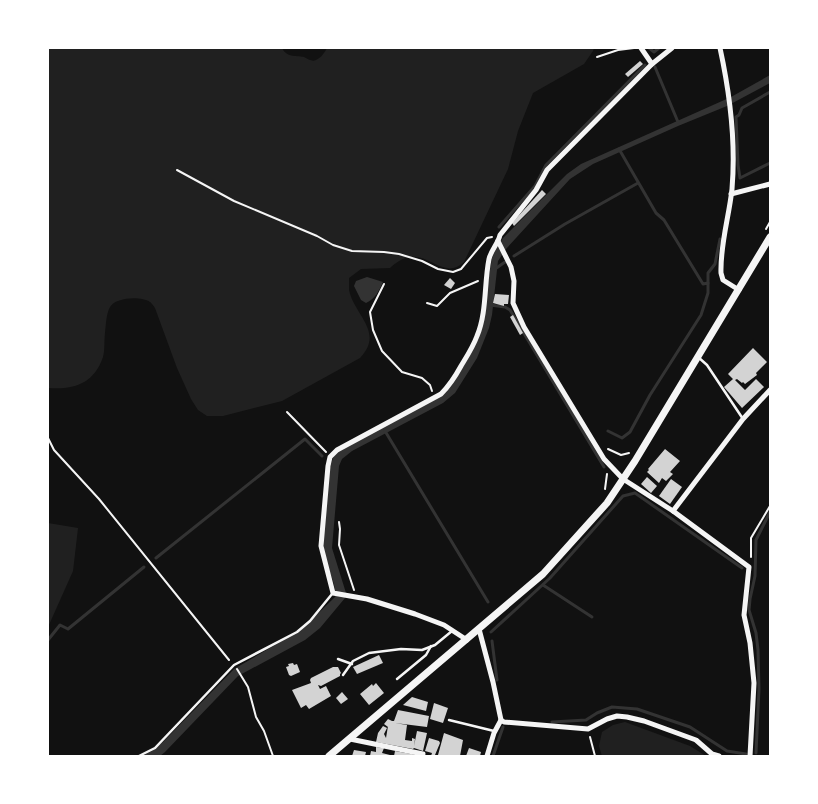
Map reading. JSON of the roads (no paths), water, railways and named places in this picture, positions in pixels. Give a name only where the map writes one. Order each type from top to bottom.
[{"type":"main road","points":[[329,756],[543,574],[607,503],[770,237]]},
{"type":"street","points":[[641,48],[652,64]]},
{"type":"street","points":[[467,640],[444,625],[415,614],[368,599],[333,593],[321,546],[325,482],[330,457],[337,450],[357,438],[434,398],[448,388],[478,334],[482,320],[489,259],[500,235],[536,190],[547,170],[652,64],[672,48]]},
{"type":"street","points":[[720,48],[728,96],[734,153],[721,273],[723,280],[739,290]]},
{"type":"street","points":[[731,194],[770,184]]},
{"type":"street","points":[[498,241],[511,267],[514,281],[513,302],[524,327],[604,459],[623,479],[673,511],[749,567],[744,615],[752,657],[754,683],[750,756]]},
{"type":"street","points":[[673,511],[743,418],[770,390]]},
{"type":"street","points":[[480,629],[500,720],[487,756]]},
{"type":"street","points":[[500,720],[504,722],[588,729],[607,718],[627,716],[696,740],[712,754],[719,756]]},
{"type":"street","points":[[350,739],[423,754],[422,756]]},
{"type":"lane","points":[[698,357],[707,365],[743,418]]},
{"type":"lane","points":[[139,756],[155,748],[234,665],[297,632],[310,621],[333,593]]},
{"type":"lane","points":[[343,675],[352,664],[369,653],[401,649],[422,650],[453,631]]},
{"type":"lane","points":[[397,679],[426,655],[431,646]]},
{"type":"lane","points":[[338,659],[352,664]]},
{"type":"lane","points":[[449,720],[484,730],[495,731]]},
{"type":"waterway","points":[[649,48],[654,52],[659,48]]},
{"type":"waterway","points":[[499,227],[535,186],[546,165],[645,65]]},
{"type":"waterway","points":[[655,67],[678,122]]},
{"type":"waterway","points":[[770,92],[742,108],[736,117],[740,178],[770,163]]},
{"type":"waterway","points":[[608,431],[622,438],[630,432],[650,395],[701,315],[708,293],[708,283],[703,284],[664,220],[656,213],[619,149]]},
{"type":"waterway","points":[[514,256],[565,224],[638,183]]},
{"type":"waterway","points":[[708,283],[708,273],[715,264],[720,239]]},
{"type":"waterway","points":[[495,269],[505,262]]},
{"type":"waterway","points":[[490,305],[505,307],[510,310],[604,467]]},
{"type":"waterway","points":[[385,431],[488,602]]},
{"type":"waterway","points":[[156,558],[305,439],[322,456]]},
{"type":"waterway","points":[[491,632],[550,578],[623,496],[635,493],[742,568]]},
{"type":"waterway","points":[[756,753],[759,689],[758,650],[756,633],[749,610],[755,576],[756,540],[770,512]]},
{"type":"waterway","points":[[48,640],[60,625],[68,629],[144,567]]},
{"type":"waterway","points":[[543,585],[592,617]]},
{"type":"waterway","points":[[492,641],[497,680]]},
{"type":"waterway","points":[[552,722],[586,720],[612,707],[637,709],[690,727],[727,751],[746,754]]},
{"type":"waterway","points":[[493,756],[503,727]]}]
